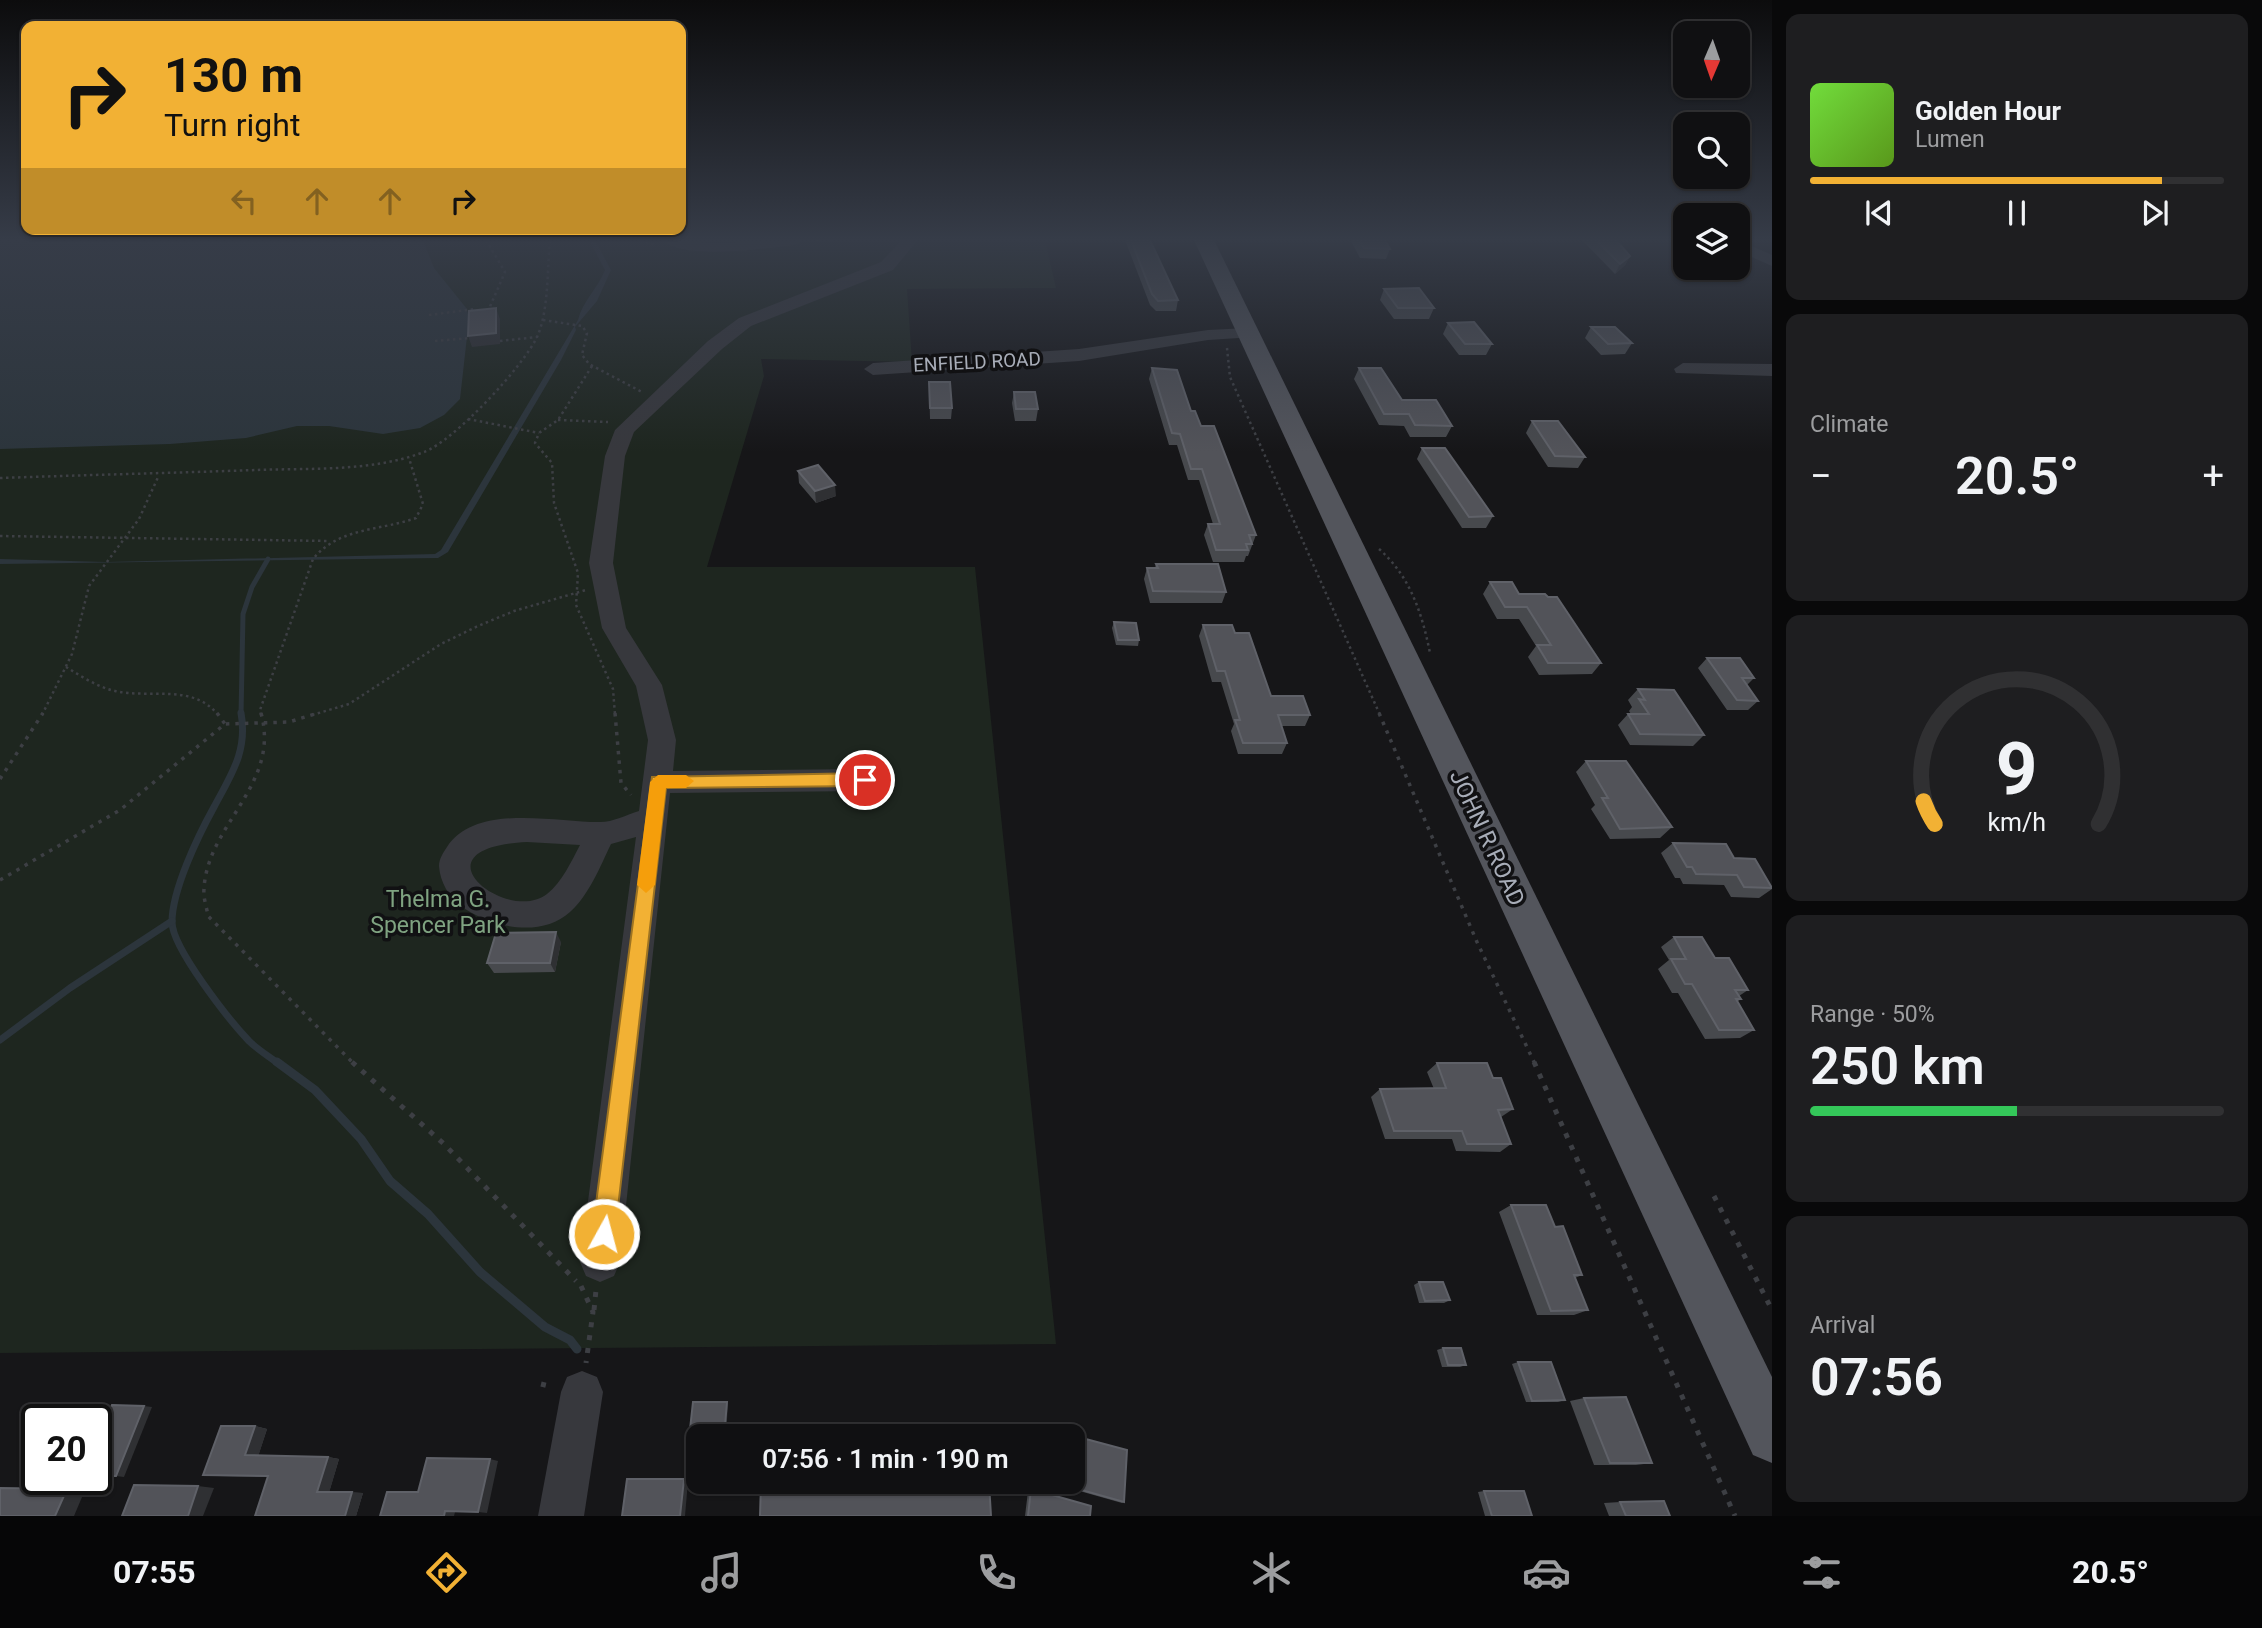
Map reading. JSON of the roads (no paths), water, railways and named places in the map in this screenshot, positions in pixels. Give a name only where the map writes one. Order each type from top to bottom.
[{"type":"main road","name":"JOHN R ROAD","points":[[1228,311],[1237,337],[1772,1436]]},
{"type":"street","points":[[600,1262],[662,740],[649,685],[614,628],[604,584],[601,563],[615,456],[625,430],[656,399],[745,322],[774,311]]},
{"type":"street","name":"ENFIELD ROAD","points":[[873,369],[1068,356],[1208,335],[1237,337]]},
{"type":"street","points":[[1684,369],[1772,370]]},
{"type":"street","points":[[658,782],[865,780]]},
{"type":"street","points":[[601,835],[654,819]]},
{"type":"street","points":[[561,1516],[582,1392]]},
{"type":"waterway","points":[[241,713],[243,614],[252,587],[268,559]]},
{"type":"waterway","points":[[241,713],[243,727],[240,751],[187,863],[176,895],[172,922],[181,949],[216,1001],[249,1041],[279,1064]]},
{"type":"waterway","points":[[0,1040],[70,988],[172,921]]},
{"type":"waterway","points":[[277,1062],[315,1090],[361,1139],[390,1181],[428,1214],[480,1272],[545,1327],[570,1340],[577,1349]]},
{"type":"park label","name":"Thelma G. Spencer Park","points":[[438,912]]}]
